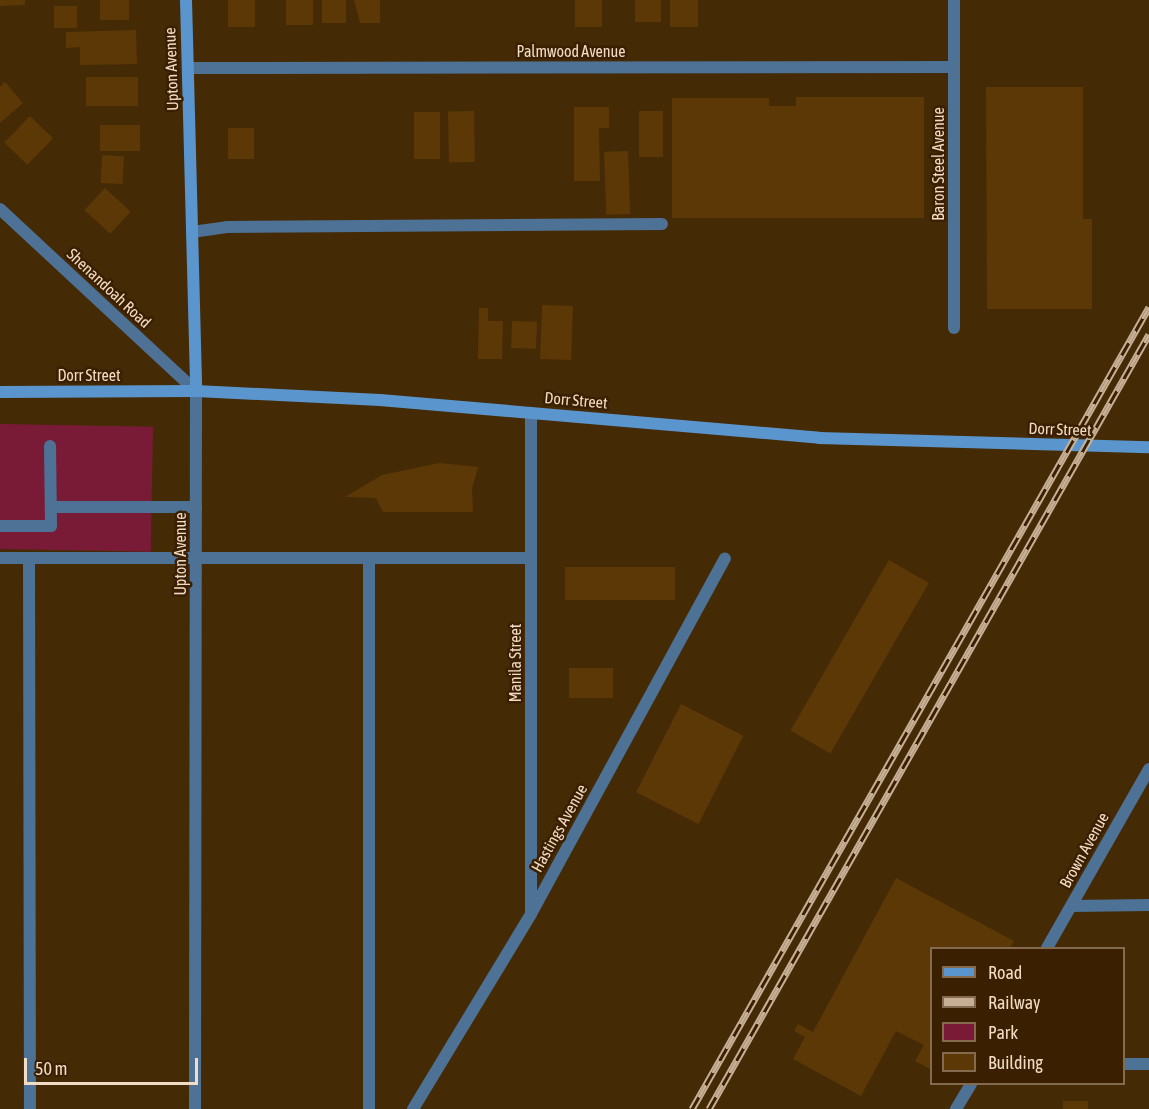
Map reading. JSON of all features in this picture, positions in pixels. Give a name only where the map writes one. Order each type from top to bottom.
[{"type":"main road","name":"Upton Avenue","points":[[186,0],[196,391]]},
{"type":"main road","name":"Dorr Street","points":[[0,392],[196,391],[380,399],[819,438],[1149,447]]},
{"type":"street","name":"Baron Steel Avenue","points":[[954,0],[954,328]]},
{"type":"street","name":"Palmwood Avenue","points":[[188,68],[954,67]]},
{"type":"street","name":"Shenandoah Road","points":[[0,209],[196,391]]},
{"type":"street","points":[[192,232],[227,227],[662,224]]},
{"type":"street","name":"Upton Avenue","points":[[195,1109],[196,391]]},
{"type":"street","name":"Manila Street","points":[[531,413],[531,914]]},
{"type":"street","points":[[0,526],[51,526],[50,446]]},
{"type":"street","points":[[51,507],[196,507]]},
{"type":"street","points":[[0,558],[531,558]]},
{"type":"street","points":[[29,558],[30,1109]]},
{"type":"street","points":[[369,558],[369,1109]]},
{"type":"street","name":"Hastings Avenue","points":[[413,1109],[531,914],[724,558]]},
{"type":"street","name":"Brown Avenue","points":[[1048,947],[1149,768]]},
{"type":"street","points":[[1072,906],[1149,905]]},
{"type":"street","points":[[1125,1064],[1149,1064]]},
{"type":"street","points":[[956,1109],[970,1085]]},
{"type":"green space","points":[[0,424],[153,427],[151,552],[0,549]]},
{"type":"building","points":[[0,0],[25,0],[25,5],[0,6]]},
{"type":"building","points":[[100,0],[129,0],[129,20],[100,20]]},
{"type":"building","points":[[228,0],[255,0],[255,27],[228,27]]},
{"type":"building","points":[[286,0],[313,0],[313,25],[286,25]]},
{"type":"building","points":[[322,0],[346,0],[346,23],[322,23]]},
{"type":"building","points":[[354,0],[380,0],[380,23],[360,23]]},
{"type":"building","points":[[575,0],[602,0],[602,27],[575,27]]},
{"type":"building","points":[[635,0],[661,0],[661,22],[635,22]]},
{"type":"building","points":[[670,0],[698,0],[698,27],[670,27]]},
{"type":"building","points":[[54,6],[77,6],[77,28],[54,28]]},
{"type":"building","points":[[136,30],[137,64],[80,65],[80,47],[66,48],[66,32]]},
{"type":"building","points":[[86,77],[138,77],[138,106],[86,106]]},
{"type":"building","points":[[5,82],[23,103],[0,123],[0,87]]},
{"type":"building","points":[[986,87],[1083,87],[1083,219],[1092,219],[1092,309],[987,309]]},
{"type":"building","points":[[796,97],[924,97],[924,218],[672,218],[672,98],[769,98],[769,106],[796,106]]},
{"type":"building","points":[[574,107],[609,107],[609,128],[599,128],[600,181],[574,181]]},
{"type":"building","points":[[448,111],[474,111],[475,162],[449,162]]},
{"type":"building","points":[[639,111],[663,111],[663,157],[639,157]]},
{"type":"building","points":[[414,112],[440,112],[440,159],[414,159]]},
{"type":"building","points":[[30,116],[53,138],[27,165],[4,143]]},
{"type":"building","points":[[100,125],[140,125],[140,151],[100,151]]},
{"type":"building","points":[[228,128],[254,128],[254,159],[228,159]]},
{"type":"building","points":[[628,151],[630,214],[606,215],[604,152]]},
{"type":"building","points":[[102,155],[124,156],[123,184],[101,183]]},
{"type":"building","points":[[105,188],[131,212],[110,234],[85,210]]},
{"type":"building","points":[[542,305],[573,306],[571,360],[540,359]]},
{"type":"building","points":[[479,308],[488,308],[488,321],[503,321],[502,359],[478,359]]},
{"type":"building","points":[[512,321],[537,322],[536,349],[511,348]]},
{"type":"building","points":[[439,463],[478,467],[472,489],[473,512],[383,512],[376,498],[345,497],[382,475]]},
{"type":"building","points":[[889,560],[929,583],[830,754],[790,731]]},
{"type":"building","points":[[565,567],[675,567],[675,600],[565,600]]},
{"type":"building","points":[[569,668],[613,668],[613,698],[569,698]]},
{"type":"building","points":[[681,704],[743,736],[698,824],[636,792]]},
{"type":"building","points":[[896,878],[1014,941],[1011,947],[930,947],[930,1069],[915,1061],[924,1045],[896,1031],[861,1096],[793,1059],[805,1037],[794,1031],[798,1024],[813,1032]]},
{"type":"building","points":[[1063,1101],[1088,1101],[1088,1109],[1063,1109]]},
{"type":"railway","points":[[692,1109],[1149,307]]},
{"type":"railway","points":[[709,1109],[1149,334]]}]
